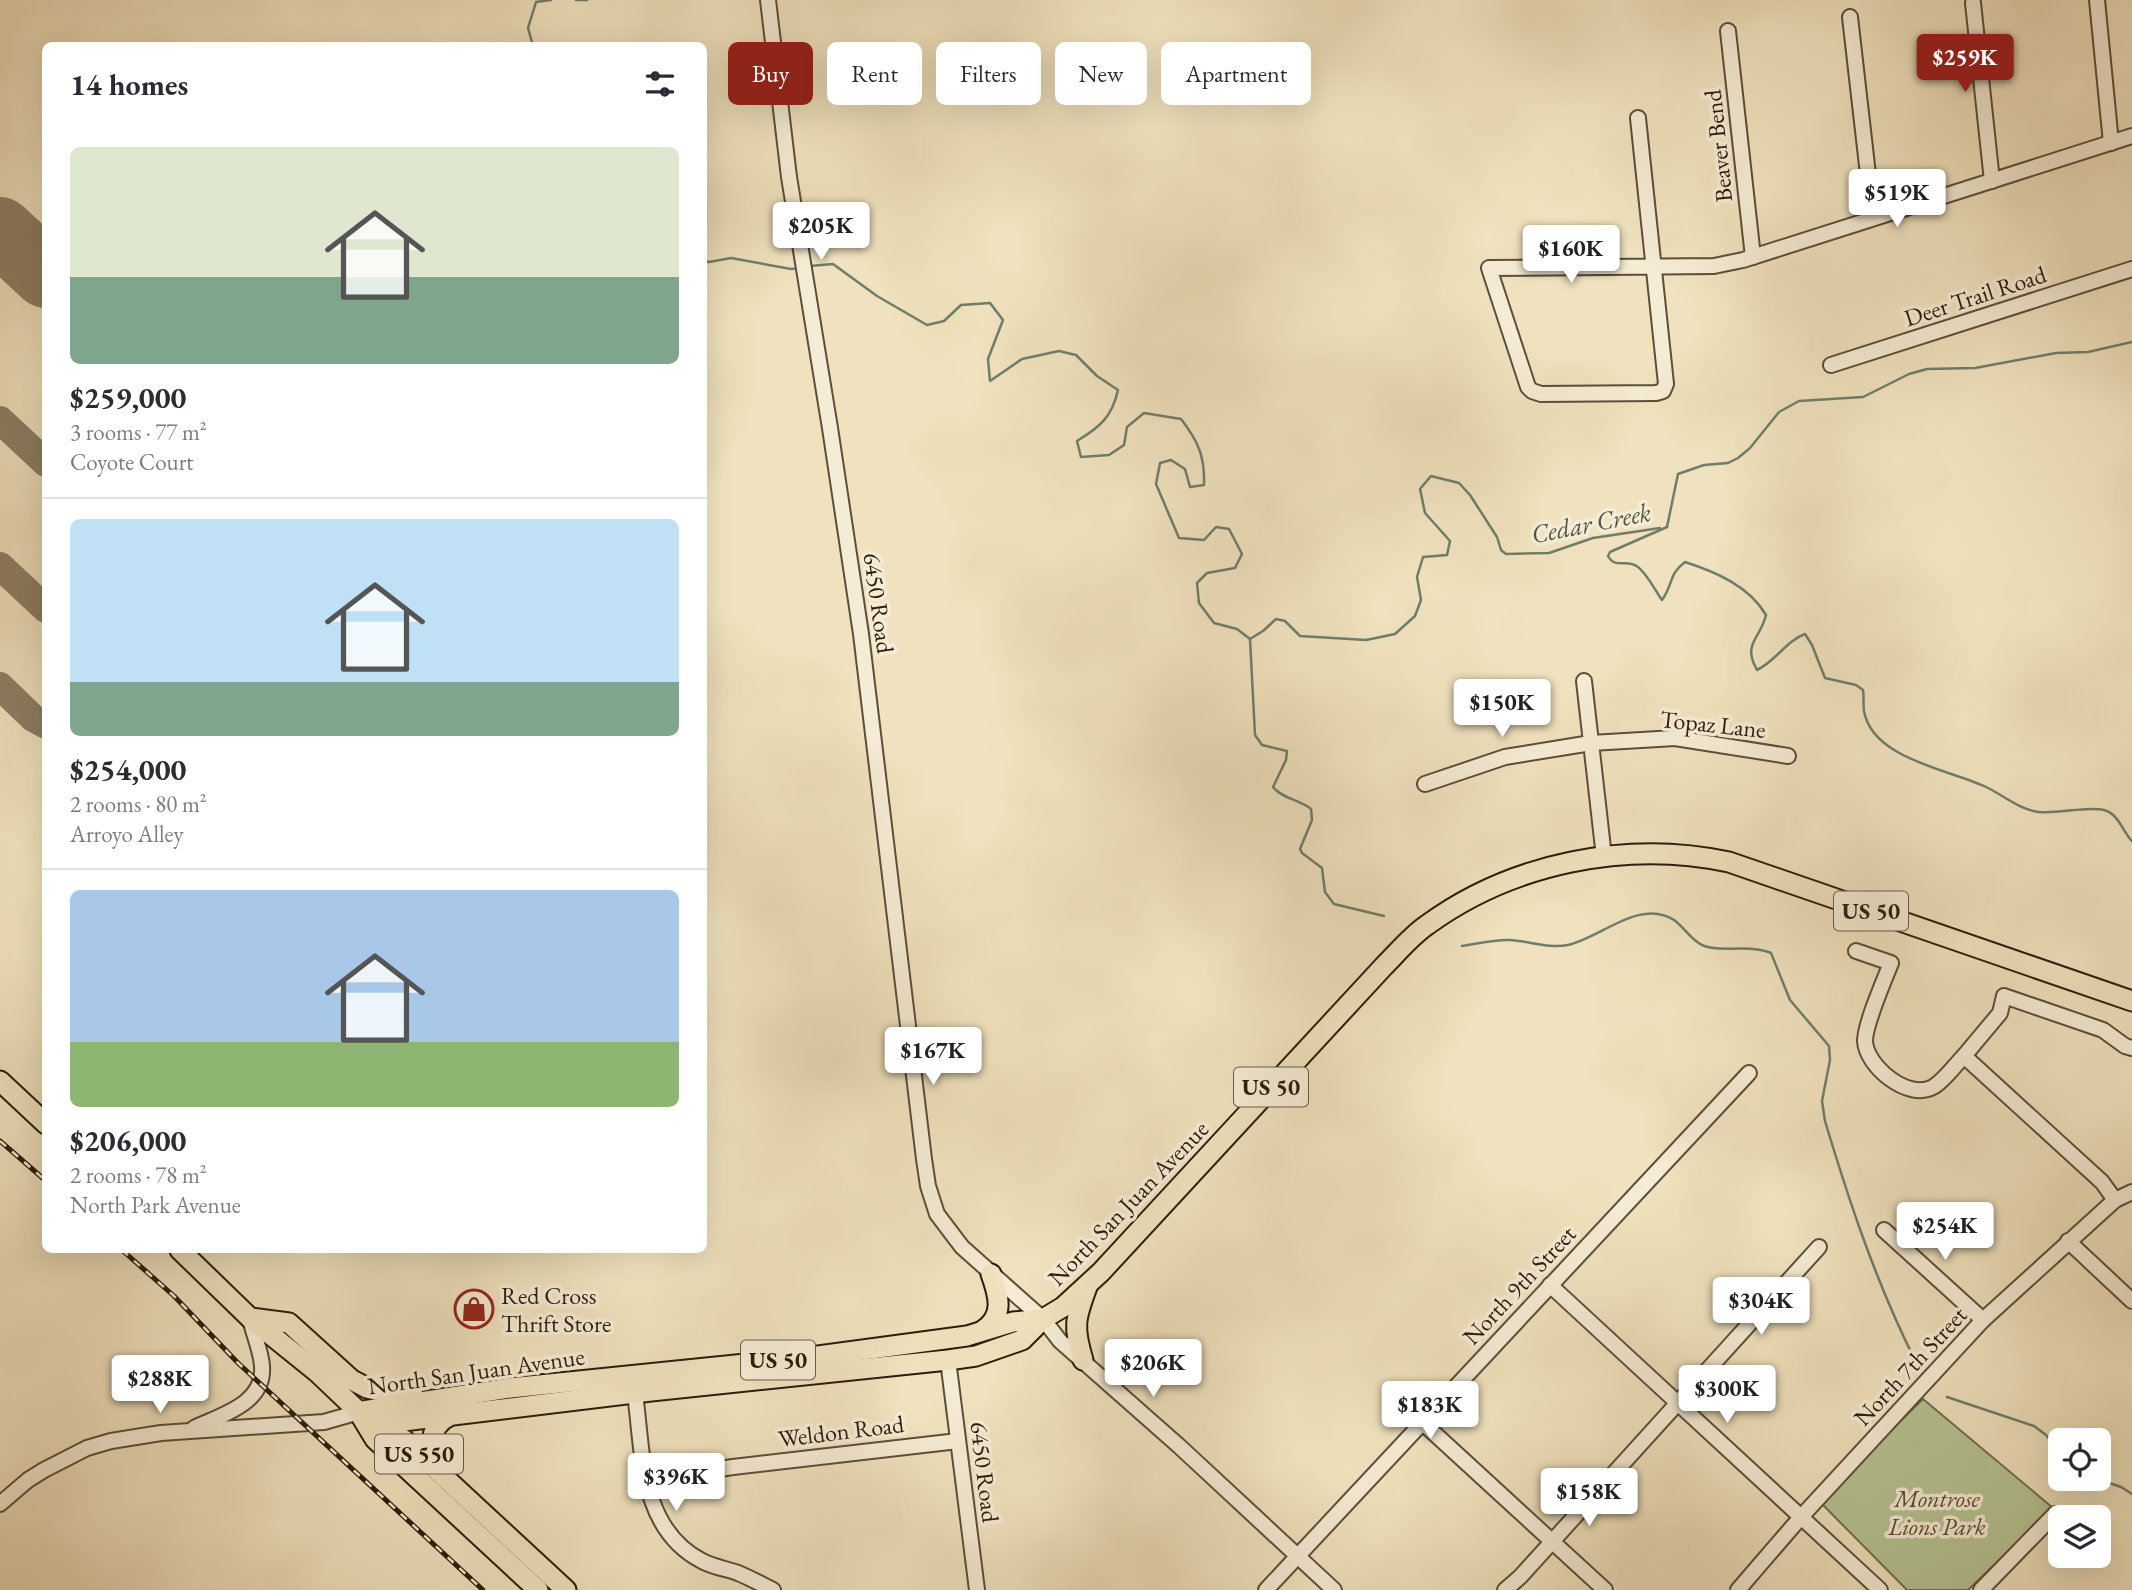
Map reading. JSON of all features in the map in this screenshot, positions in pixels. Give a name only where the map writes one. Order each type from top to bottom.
[{"type":"highway","name":"North San Juan Avenue","points":[[359,1412],[395,1422],[948,1360],[976,1356],[1019,1342],[1043,1319],[1063,1307],[1089,1284],[1384,965],[1423,927],[1444,912],[1490,888],[1545,869],[1604,857],[1677,854],[1729,862],[2132,1001]]},
{"type":"highway","points":[[0,1082],[42,1120]]},
{"type":"highway","name":"US 50","points":[[183,1253],[250,1318],[317,1373],[359,1412]]},
{"type":"highway","points":[[977,1334],[990,1326],[999,1308],[991,1274]]},
{"type":"highway","points":[[1083,1360],[1075,1334],[1089,1284]]},
{"type":"highway","name":"US 50","points":[[250,1318],[289,1323],[352,1380],[367,1388],[401,1395],[510,1388]]},
{"type":"highway","name":"North San Juan Avenue","points":[[359,1412],[510,1388],[803,1357],[977,1334],[1013,1322],[1043,1319]]},
{"type":"highway","name":"US 550","points":[[359,1412],[402,1439],[566,1590]]},
{"type":"highway","name":"US 550","points":[[359,1412],[375,1439],[538,1590]]},
{"type":"highway","points":[[449,1416],[441,1420],[433,1432],[432,1447],[436,1459],[496,1513],[502,1530]]},
{"type":"street","name":"6450 Road","points":[[768,0],[787,166],[859,622],[928,1186],[943,1225],[991,1274]]},
{"type":"street","points":[[2097,0],[2111,143]]},
{"type":"street","points":[[1973,3],[1992,181]]},
{"type":"street","points":[[1850,17],[1873,218]]},
{"type":"street","name":"Beaver Bend","points":[[1728,31],[1753,257]]},
{"type":"street","points":[[1638,118],[1653,267],[1666,384],[1663,391],[1656,393],[1541,394],[1532,391],[1528,387],[1489,268],[1653,267],[1714,266],[1753,257],[2132,136]]},
{"type":"street","name":"Deer Trail Road","points":[[1831,365],[2132,270]]},
{"type":"street","points":[[1584,681],[1604,857]]},
{"type":"street","name":"Topaz Lane","points":[[1425,784],[1505,757],[1591,743],[1675,738],[1788,757]]},
{"type":"street","points":[[1856,951],[1891,964],[1866,1041],[1870,1056],[1885,1073],[1900,1086],[1914,1091],[1932,1087],[1964,1056],[2000,1013],[2004,996],[2103,1030],[2132,1048]]},
{"type":"street","points":[[1964,1056],[2102,1182],[2115,1199]]},
{"type":"street","name":"North 9th Street","points":[[1266,1590],[1749,1073]]},
{"type":"street","name":"North 7th Street","points":[[1738,1590],[1801,1517],[1983,1320],[2115,1199],[2132,1192]]},
{"type":"street","points":[[1884,1230],[1983,1320]]},
{"type":"street","points":[[2068,1241],[2132,1301]]},
{"type":"street","points":[[1504,1590],[1552,1542],[1819,1247]]},
{"type":"street","points":[[991,1274],[1043,1319],[1060,1340],[1334,1590]]},
{"type":"street","points":[[1550,1285],[1880,1590]]},
{"type":"street","points":[[186,1431],[239,1408],[248,1401],[260,1383],[262,1368],[250,1318]]},
{"type":"street","name":"6450 Road","points":[[948,1360],[977,1590]]},
{"type":"street","points":[[635,1393],[646,1480],[656,1513],[679,1547],[704,1562],[740,1574],[772,1590]]},
{"type":"street","points":[[0,1504],[28,1480],[87,1448],[137,1436],[324,1422],[359,1412]]},
{"type":"street","points":[[1423,1423],[1605,1590]]},
{"type":"street","name":"Weldon Road","points":[[646,1480],[733,1467],[958,1441]]},
{"type":"street","points":[[1981,1590],[2048,1521]]},
{"type":"green space","name":"Montrose Lions Park","points":[[1923,1399],[2049,1505],[2048,1513],[1968,1590],[1907,1590],[1819,1501]]},
{"type":"waterway","points":[[532,42],[528,28],[536,2],[551,0]]},
{"type":"waterway","points":[[576,0],[587,0]]},
{"type":"waterway","points":[[707,262],[731,258],[791,269],[800,268]]},
{"type":"waterway","points":[[810,266],[833,264],[877,296],[927,325],[944,321],[961,305],[990,303],[1003,320],[988,359],[990,381],[1022,359],[1059,351],[1076,355],[1097,376],[1118,390],[1104,420],[1077,441],[1081,457],[1109,455],[1124,445],[1127,427],[1144,413],[1181,419],[1199,449],[1204,485],[1190,487],[1185,469],[1171,460],[1160,463],[1156,484],[1179,538],[1204,540],[1216,527],[1229,529],[1242,554],[1235,568],[1207,573],[1197,583],[1199,603],[1214,623],[1237,629],[1250,639],[1255,735],[1262,745],[1287,751],[1286,760],[1273,787],[1311,809],[1312,820],[1300,849],[1322,868],[1325,892],[1334,904],[1384,916]]},
{"type":"waterway","points":[[1667,527],[1678,474],[1704,465],[1728,463],[1738,458],[1750,448],[1779,412],[1799,401],[1863,397],[1909,374],[1927,369],[1975,368],[2056,353],[2088,352],[2132,342]]},
{"type":"waterway","name":"Cedar Creek","points":[[1250,639],[1276,619],[1285,621],[1300,636],[1366,640],[1395,634],[1415,616],[1421,600],[1417,577],[1423,557],[1447,555],[1450,541],[1425,513],[1420,489],[1431,476],[1459,483],[1470,495],[1497,537],[1501,550],[1506,554],[1549,553],[1593,538],[1660,528]]},
{"type":"waterway","name":"Cedar Creek","points":[[1667,527],[1610,552],[1608,556],[1614,562],[1638,567],[1662,600],[1673,575],[1685,562],[1708,570],[1741,588],[1766,615],[1752,647],[1751,654],[1757,670],[1770,662],[1792,641],[1805,634],[1825,678],[1856,685],[1863,690],[1864,711],[1870,727],[1882,741],[1897,752],[1986,787],[2032,811],[2104,810],[2117,819],[2132,841]]},
{"type":"waterway","points":[[1462,946],[1504,940],[1568,945],[1634,916],[1661,914],[1674,920],[1702,945],[1771,953],[1790,1000],[1829,1046],[1830,1060],[1822,1101],[1825,1121],[1865,1244],[1916,1362]]},
{"type":"waterway","points":[[1947,1397],[2034,1426],[2048,1438]]},
{"type":"waterway","points":[[2111,1484],[2132,1494]]},
{"type":"taxiway","points":[[0,420],[42,459]]},
{"type":"taxiway","points":[[0,566],[42,605]]},
{"type":"taxiway","points":[[0,686],[33,718],[42,723]]},
{"type":"runway","points":[[0,231],[42,270]]},
{"type":"railway","points":[[0,1141],[42,1178]]},
{"type":"railway","points":[[125,1253],[174,1296],[238,1363],[483,1590]]},
{"type":"place","name":"Red Cross Thrift Store","points":[[474,1309]]}]
